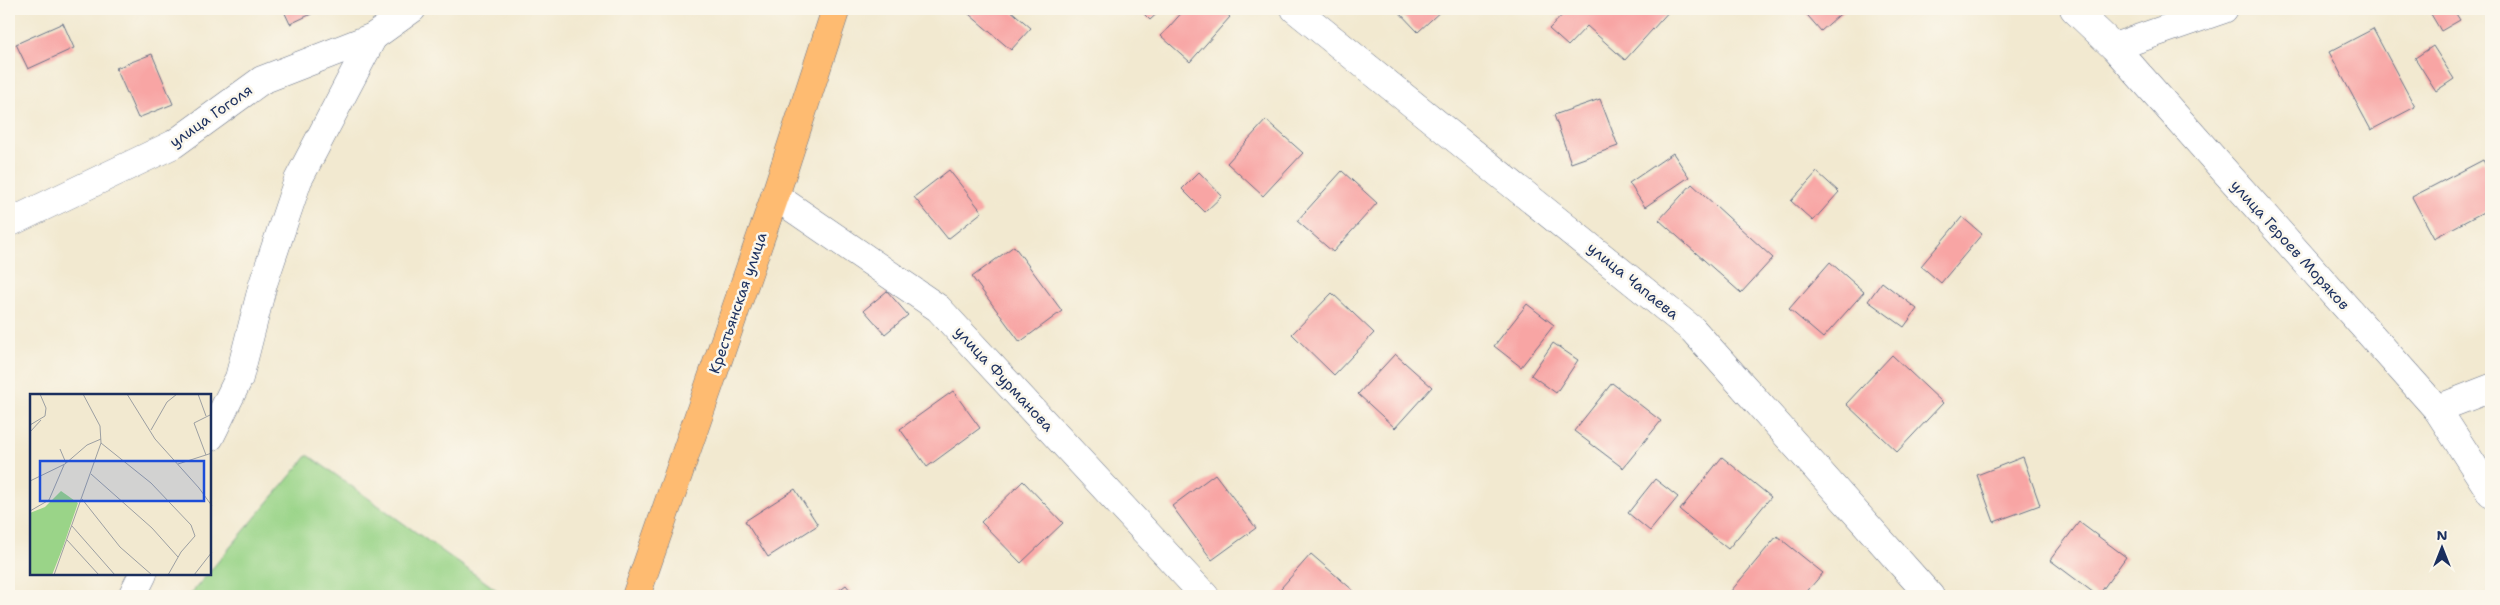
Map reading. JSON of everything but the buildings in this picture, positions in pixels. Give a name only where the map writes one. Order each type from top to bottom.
[{"type":"main road","name":"Крестьянская улица","points":[[643,592],[836,9]]},
{"type":"street","name":"улица Чапаева","points":[[1295,9],[1693,330],[1930,596]]},
{"type":"street","name":"улица Героев Моряков","points":[[2074,9],[2114,47],[2437,409],[2491,493]]},
{"type":"street","points":[[2114,47],[2224,9]]},
{"type":"street","points":[[211,435],[239,378],[263,284],[298,180],[391,19]]},
{"type":"street","name":"улица Гоголя","points":[[9,223],[174,144],[262,80],[391,19]]},
{"type":"street","name":"улица Фурманова","points":[[775,196],[938,308],[1205,596]]},
{"type":"street","points":[[2437,409],[2491,388]]},
{"type":"street","points":[[132,596],[142,575]]},
{"type":"green space","points":[[308,455],[505,596],[189,596],[207,575],[211,575],[211,570]]}]
